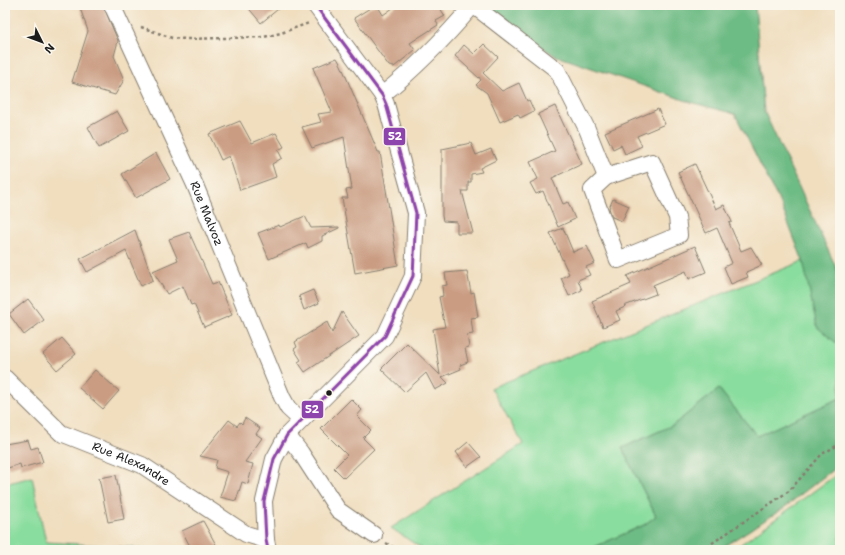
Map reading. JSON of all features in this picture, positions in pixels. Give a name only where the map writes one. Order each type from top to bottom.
[{"type":"street","name":"Rue Malvoz","points":[[112,5],[193,180],[282,397],[288,408],[301,420]]},
{"type":"street","points":[[382,95],[401,80],[443,39],[473,5],[557,70],[587,128],[606,177]]},
{"type":"street","points":[[267,545],[264,501],[274,459],[287,435],[385,336],[413,276],[416,213],[386,104],[382,95],[320,11]]},
{"type":"street","points":[[652,162],[677,217],[679,235],[618,260],[592,190],[606,177],[652,162]]},
{"type":"street","name":"Rue Alexandre","points":[[5,378],[61,433],[142,465],[246,534],[267,545]]},
{"type":"street","points":[[287,435],[301,453],[338,510],[374,535]]},
{"type":"path","points":[[145,28],[172,38],[179,39],[264,37],[281,33],[320,11]]},
{"type":"path","points":[[702,550],[789,491],[822,454],[840,444]]},
{"type":"green space","points":[[486,5],[755,5],[764,111],[840,276],[840,346],[817,327],[803,261],[781,205],[735,114],[690,102],[554,55],[483,7]]},
{"type":"green space","points":[[803,261],[840,318],[840,398],[757,436],[719,389],[673,425],[622,448],[656,516],[644,525],[588,550],[424,550],[391,528],[523,444],[491,388]]},
{"type":"green space","points":[[719,389],[757,436],[840,398],[840,464],[781,510],[718,550],[588,550],[644,525],[656,516],[622,448],[673,425]]},
{"type":"green space","points":[[840,472],[840,550],[733,550]]},
{"type":"green space","points":[[32,477],[46,542],[141,548],[142,550],[5,550],[5,484]]},
{"type":"building","points":[[79,5],[103,5],[118,41],[114,56],[124,80],[115,95],[72,82],[88,31]]},
{"type":"building","points":[[246,5],[283,5],[261,23]]},
{"type":"building","points":[[377,5],[383,15],[397,5],[438,5],[445,16],[436,21],[438,25],[410,43],[415,50],[394,67],[389,66],[354,18]]},
{"type":"building","points":[[484,44],[498,57],[483,73],[502,91],[519,83],[527,101],[529,100],[534,111],[520,118],[518,114],[500,122],[487,93],[476,85],[481,80],[479,77],[455,56],[464,45],[474,54]]},
{"type":"building","points":[[337,58],[378,152],[380,152],[398,265],[355,273],[342,198],[348,198],[346,190],[352,189],[344,137],[312,148],[302,127],[321,122],[318,114],[332,112],[313,68]]},
{"type":"building","points":[[555,106],[582,164],[552,178],[563,204],[568,202],[575,219],[558,227],[543,191],[536,194],[530,183],[538,179],[530,162],[555,151],[538,114]]},
{"type":"building","points":[[658,109],[665,124],[637,136],[642,146],[625,154],[621,145],[613,149],[605,132]]},
{"type":"building","points":[[117,111],[129,131],[99,148],[88,127]]},
{"type":"building","points":[[240,121],[252,143],[276,133],[284,147],[278,150],[282,158],[272,164],[276,177],[240,190],[229,156],[221,160],[209,134]]},
{"type":"building","points":[[471,143],[476,155],[491,149],[496,160],[480,168],[482,172],[471,174],[471,182],[468,182],[468,191],[462,191],[473,233],[457,233],[457,222],[443,221],[442,216],[442,149]]},
{"type":"building","points":[[156,153],[170,179],[136,198],[122,174]]},
{"type":"building","points":[[695,164],[716,209],[724,205],[732,222],[729,223],[741,251],[751,247],[762,265],[746,272],[748,277],[731,284],[724,267],[732,263],[717,228],[706,233],[678,172]]},
{"type":"building","points":[[613,199],[629,206],[622,221],[612,217],[609,208]]},
{"type":"building","points":[[305,216],[311,228],[339,228],[322,236],[322,241],[308,248],[306,243],[269,259],[258,233],[279,225],[280,227]]},
{"type":"building","points":[[563,228],[573,252],[587,246],[595,263],[586,267],[590,275],[578,280],[582,290],[569,296],[561,278],[569,274],[550,233]]},
{"type":"building","points":[[135,230],[153,280],[141,286],[126,251],[87,272],[80,259]]},
{"type":"building","points":[[189,232],[212,284],[218,282],[232,315],[204,327],[194,304],[191,305],[183,286],[167,294],[153,271],[178,260],[169,239]]},
{"type":"building","points":[[695,246],[706,272],[689,279],[686,271],[653,285],[656,294],[624,306],[625,307],[616,311],[620,320],[603,327],[592,301],[631,284],[627,276]]},
{"type":"building","points":[[467,271],[471,293],[474,292],[478,317],[471,318],[473,334],[467,335],[469,347],[465,348],[468,362],[460,365],[461,369],[442,377],[448,383],[435,390],[426,373],[405,392],[381,369],[407,343],[440,375],[433,329],[445,327],[439,297],[443,296],[442,286],[447,285],[445,273]]},
{"type":"building","points":[[313,290],[319,303],[304,310],[299,296]]},
{"type":"building","points":[[28,299],[44,320],[24,335],[9,314]]},
{"type":"building","points":[[342,312],[359,336],[305,372],[298,362],[301,360],[294,349],[297,347],[295,342],[327,322],[332,333]]},
{"type":"building","points":[[62,338],[76,354],[57,370],[43,354]]},
{"type":"building","points":[[95,370],[119,391],[103,409],[79,388]]},
{"type":"building","points":[[351,399],[362,410],[357,416],[371,430],[363,438],[374,449],[344,478],[334,468],[347,455],[321,429]]},
{"type":"building","points":[[245,418],[260,428],[256,434],[262,438],[245,462],[253,464],[248,484],[242,482],[236,501],[220,497],[228,472],[215,468],[217,460],[200,456],[229,420],[237,426],[240,422],[242,424]]},
{"type":"building","points":[[28,440],[31,449],[38,447],[43,462],[21,468],[20,464],[8,468],[5,457],[5,444]]},
{"type":"building","points":[[468,442],[481,457],[467,467],[456,452]]},
{"type":"building","points":[[116,475],[124,519],[108,522],[99,478]]},
{"type":"building","points":[[203,521],[219,550],[192,550],[182,531]]},
{"type":"transit line","name":"52","points":[[268,550],[264,501],[274,459],[287,435],[385,336],[413,276],[416,213],[386,104],[382,95],[315,5]]}]
